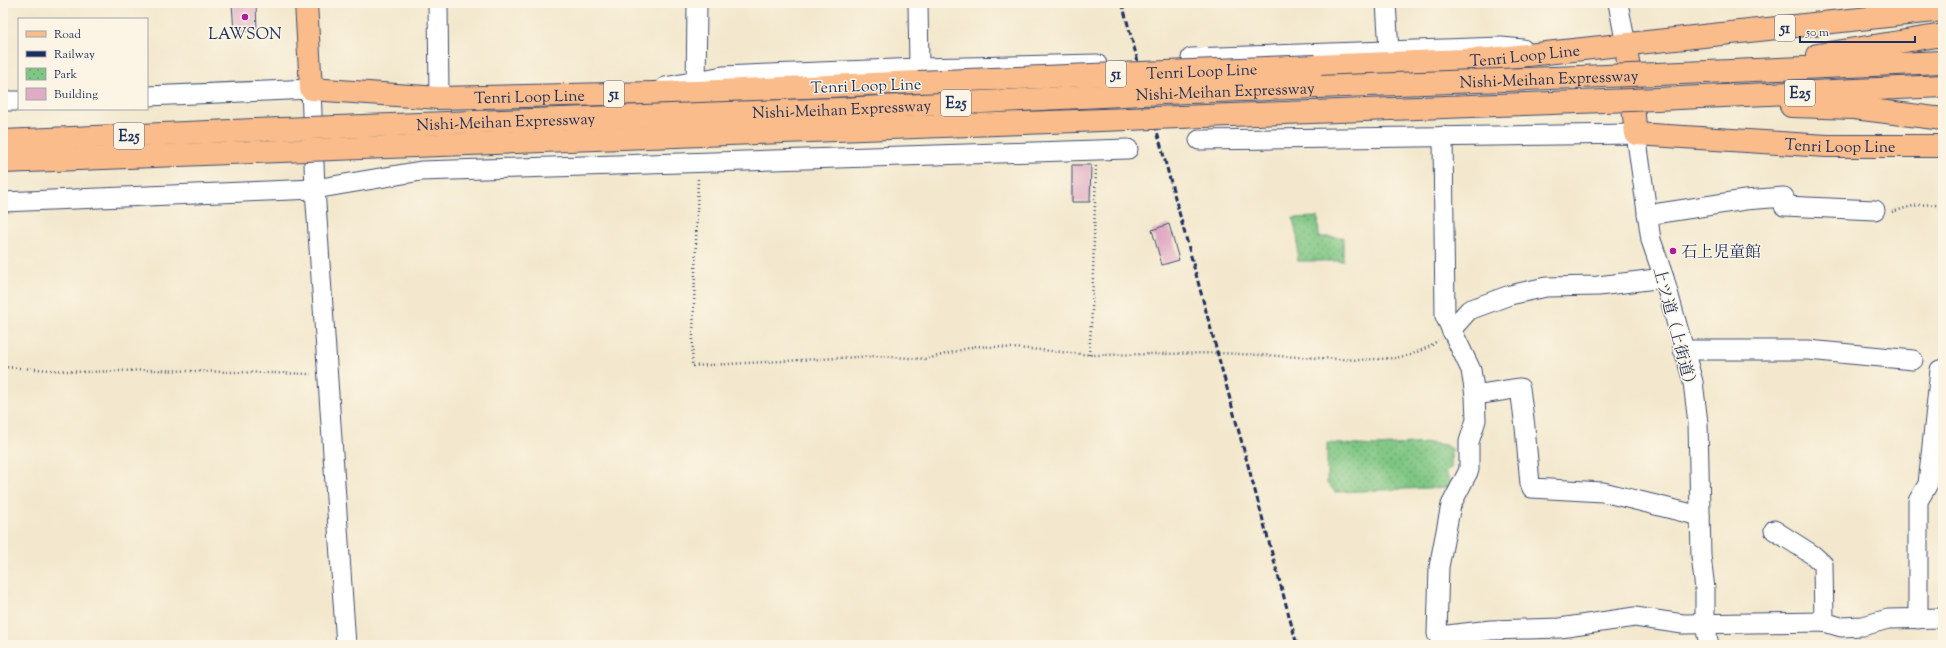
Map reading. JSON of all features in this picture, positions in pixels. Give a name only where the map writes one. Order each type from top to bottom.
[{"type":"main road","points":[[306,3],[311,89]]},
{"type":"main road","name":"Tenri Loop Line","points":[[311,89],[439,98],[638,94],[696,86],[918,75],[1315,66],[1490,59],[1943,10]]},
{"type":"main road","points":[[1683,73],[1823,55],[1943,35]]},
{"type":"main road","points":[[1626,45],[1636,134]]},
{"type":"main road","name":"Nishi-Meihan Expressway","points":[[3,141],[254,130],[839,109],[1163,93],[1943,62]]},
{"type":"main road","name":"Nishi-Meihan Expressway","points":[[3,162],[1657,99],[1943,86]]},
{"type":"main road","points":[[1679,98],[1718,107],[1778,105],[1854,108],[1943,119]]},
{"type":"main road","name":"Tenri Loop Line","points":[[1636,134],[1827,146],[1943,146]]},
{"type":"street","points":[[438,3],[439,98]]},
{"type":"street","points":[[696,86],[697,3]]},
{"type":"street","points":[[918,3],[918,75],[1097,64]]},
{"type":"street","points":[[1386,3],[1389,50]]},
{"type":"street","points":[[1618,3],[1626,45]]},
{"type":"street","points":[[1191,58],[1501,47],[1558,52]]},
{"type":"street","points":[[148,96],[311,89],[315,189],[346,645]]},
{"type":"street","points":[[3,101],[18,101]]},
{"type":"street","points":[[1199,140],[1636,134]]},
{"type":"street","name":"上ツ道（上街道）","points":[[1636,134],[1650,240],[1664,278],[1693,382],[1698,423],[1701,556],[1705,589],[1705,625],[1709,645]]},
{"type":"street","points":[[1444,136],[1445,316],[1471,370],[1475,395],[1476,420],[1468,442],[1469,470],[1452,505],[1439,567],[1437,634],[1442,640],[1491,630],[1560,628],[1635,616],[1683,624],[1705,625],[1824,622],[1841,627],[1863,626],[1888,619],[1943,618]]},
{"type":"street","points":[[3,202],[315,189],[421,171],[1128,149]]},
{"type":"street","points":[[1647,215],[1745,200],[1784,197],[1784,206],[1875,210]]},
{"type":"street","points":[[1451,330],[1469,310],[1510,295],[1546,287],[1598,286],[1664,278]]},
{"type":"street","points":[[1683,350],[1808,350],[1913,360]]},
{"type":"street","points":[[1918,619],[1918,501],[1928,484],[1940,370],[1943,370]]},
{"type":"street","points":[[1475,395],[1520,388],[1530,484],[1532,488],[1603,492],[1700,516]]},
{"type":"street","points":[[1774,530],[1813,555],[1823,564],[1824,622]]},
{"type":"path","points":[[1089,355],[1092,311],[1096,150]]},
{"type":"path","points":[[698,162],[692,366],[875,356],[927,360],[976,346],[1030,349],[1089,355],[1218,353],[1359,360],[1395,358],[1410,355],[1431,346],[1451,330]]},
{"type":"path","points":[[1875,210],[1882,214],[1919,204],[1930,204],[1943,207]]},
{"type":"path","points":[[3,367],[83,372],[152,370],[327,375]]},
{"type":"green space","points":[[1318,217],[1319,237],[1343,237],[1343,261],[1297,261],[1298,242],[1293,218]]},
{"type":"green space","points":[[1327,443],[1376,446],[1430,443],[1445,445],[1451,449],[1451,468],[1445,471],[1453,487],[1335,492],[1327,484]]},
{"type":"building","name":"LAWSON","points":[[232,3],[256,3],[257,31],[234,32]]},
{"type":"building","points":[[1072,165],[1091,165],[1090,202],[1072,202]]},
{"type":"building","points":[[1169,224],[1179,260],[1162,265],[1152,230]]},
{"type":"railway","points":[[1122,3],[1297,645]]},
{"type":"place","name":"LAWSON","points":[[245,17]]},
{"type":"place","name":"石上児童館","points":[[1673,251]]}]
